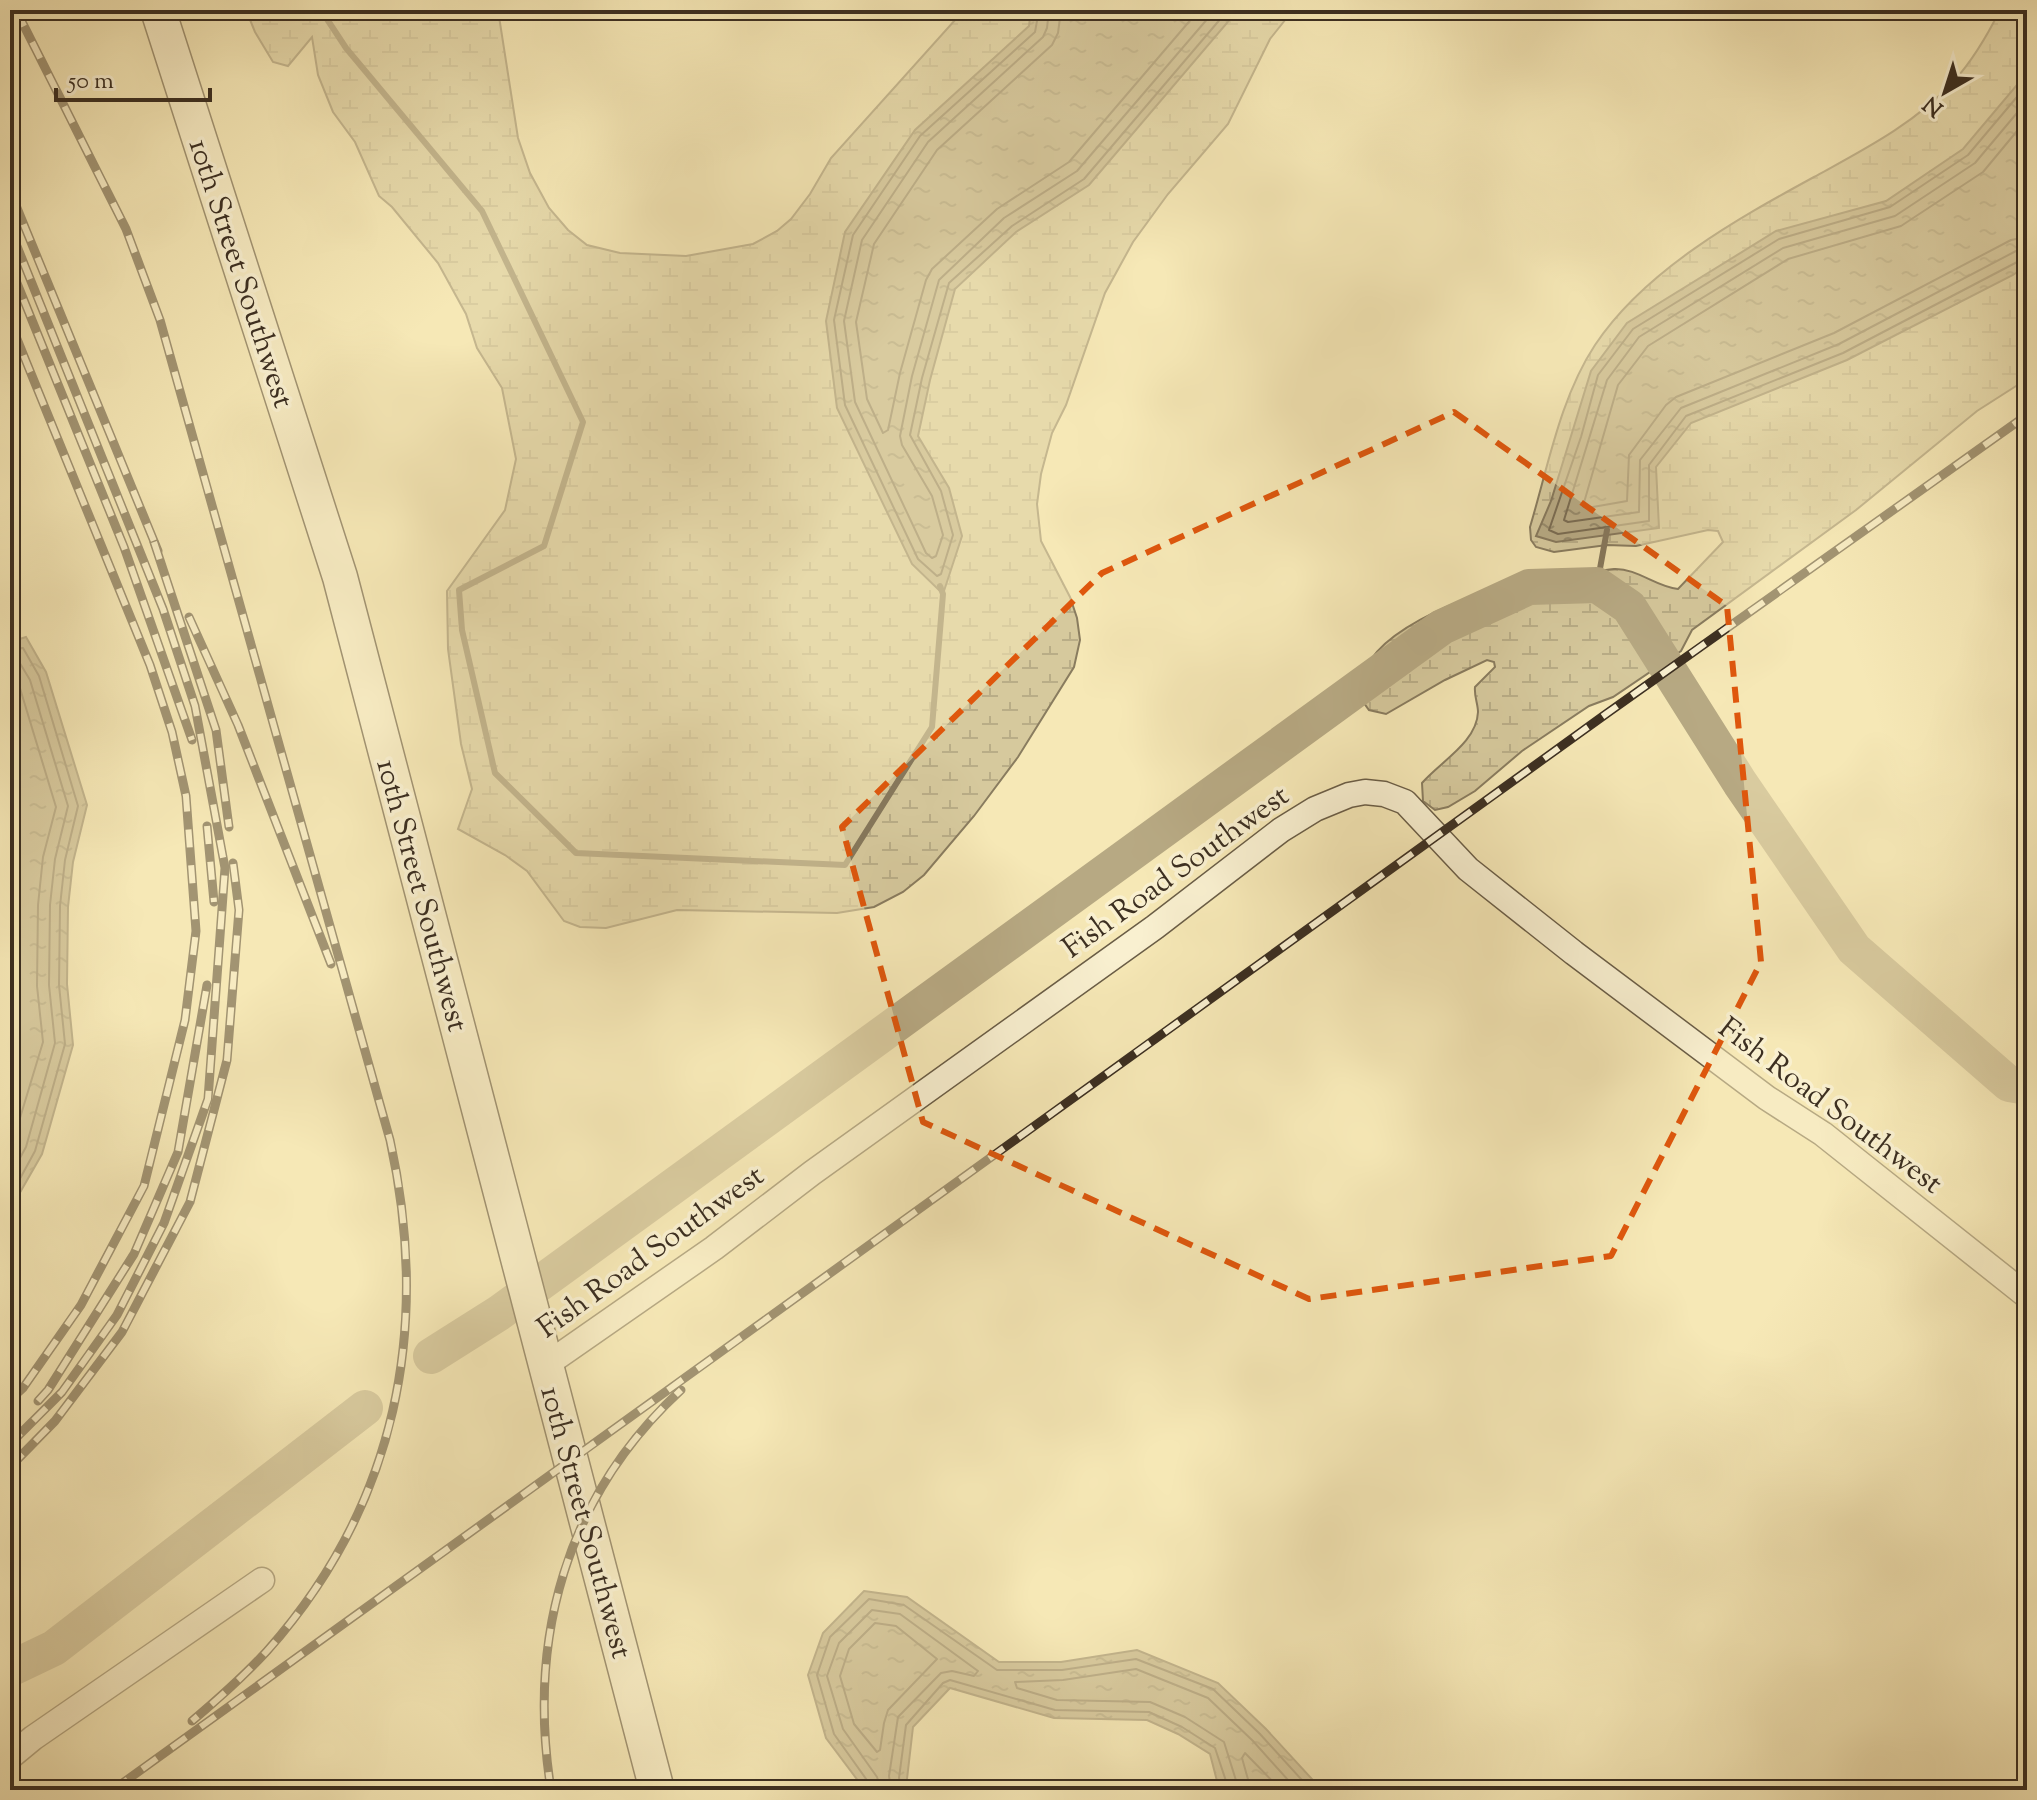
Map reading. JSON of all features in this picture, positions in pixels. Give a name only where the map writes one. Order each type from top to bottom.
[{"type":"main road","name":"10th Street Southwest","points":[[158,10],[340,577],[657,1790]]},
{"type":"street","name":"Fish Road Southwest","points":[[546,1365],[714,1248],[812,1173],[1155,927],[1281,830],[1315,809],[1365,792],[1384,794],[1405,802],[1468,869],[1767,1098],[1823,1134],[2027,1296]]},
{"type":"street","points":[[10,1757],[262,1580]]},
{"type":"highlighted area","points":[[1454,412],[1727,606],[1761,962],[1611,1256],[1309,1299],[923,1122],[842,827],[1102,573]]},
{"type":"green space","points":[[246,10],[498,10],[518,138],[530,173],[549,208],[568,230],[587,245],[620,253],[686,256],[753,244],[791,219],[831,158],[964,10],[1293,10],[1270,39],[1228,124],[1168,194],[1133,242],[1105,293],[1066,405],[1052,433],[1037,504],[1041,541],[1070,597],[1077,618],[1080,640],[1074,667],[1018,757],[974,816],[924,875],[903,892],[874,907],[837,913],[677,910],[606,928],[580,927],[564,921],[527,871],[458,829],[472,789],[461,744],[448,649],[447,591],[505,510],[516,459],[502,388],[477,348],[466,314],[438,263],[392,207],[379,196],[355,142],[333,112],[318,75],[312,37],[288,66],[273,62]]},
{"type":"green space","points":[[2000,10],[2027,10],[2027,379],[1977,411],[1856,510],[1692,630],[1681,651],[1613,697],[1589,706],[1522,751],[1475,791],[1448,807],[1435,810],[1423,801],[1422,783],[1471,733],[1478,712],[1475,687],[1495,667],[1494,662],[1487,660],[1445,680],[1386,714],[1369,710],[1361,699],[1364,675],[1373,657],[1389,641],[1434,612],[1486,591],[1529,579],[1622,569],[1678,589],[1723,542],[1718,531],[1708,530],[1636,546],[1607,545],[1554,552],[1536,547],[1531,540],[1530,527],[1556,433],[1583,366],[1616,318],[1666,270],[1724,229],[1870,146],[1923,110],[1967,65]]},
{"type":"water","points":[[1031,10],[1238,10],[1089,185],[1016,232],[955,289],[918,436],[949,488],[962,536],[943,594],[912,564],[837,408],[826,321],[845,232],[915,130],[1029,26]]},
{"type":"water","points":[[2027,73],[2027,265],[1847,360],[1691,423],[1656,467],[1659,528],[1556,542],[1536,536],[1551,501],[1591,371],[1627,323],[1776,231],[1886,201],[1963,149]]},
{"type":"water","points":[[26,637],[46,672],[87,805],[73,862],[68,907],[67,984],[73,1045],[42,1154],[10,1210],[10,642]]},
{"type":"water","points":[[864,1591],[907,1597],[999,1662],[1061,1662],[1137,1650],[1218,1683],[1322,1790],[1223,1790],[1217,1781],[1210,1754],[1178,1734],[1147,1720],[1054,1718],[950,1688],[913,1727],[907,1779],[910,1790],[865,1790],[826,1738],[808,1675],[823,1633]]},
{"type":"waterway","points":[[321,10],[346,48],[482,211],[583,422],[544,546],[459,590],[462,630],[495,773],[576,853],[845,865],[932,727],[943,594],[940,586]]},
{"type":"waterway","points":[[1597,585],[1607,530]]},
{"type":"waterway","points":[[431,1356],[499,1313],[1442,627],[1529,587],[1597,585],[1629,607],[1740,783],[1854,949],[2009,1084],[2027,1087]]},
{"type":"waterway","points":[[10,1669],[54,1648],[365,1408]]},
{"type":"railway","points":[[16,10],[126,229],[160,320],[390,1140],[402,1210],[406,1279],[403,1346],[393,1411],[374,1475],[347,1536],[311,1595],[267,1651],[192,1721]]},
{"type":"railway","points":[[10,191],[158,551]]},
{"type":"railway","points":[[10,229],[163,609],[195,706],[225,868],[208,1099],[164,1223],[117,1315],[62,1392],[10,1444]]},
{"type":"railway","points":[[10,266],[124,547],[192,740]]},
{"type":"railway","points":[[10,322],[150,665],[172,732],[186,796],[196,931],[185,1020],[144,1186],[81,1305],[23,1388],[10,1400]]},
{"type":"railway","points":[[113,1790],[1606,714],[2027,415]]},
{"type":"railway","points":[[154,542],[216,730],[229,827]]},
{"type":"railway","points":[[189,617],[238,725],[331,964]]},
{"type":"railway","points":[[207,826],[214,902]]},
{"type":"railway","points":[[10,1467],[55,1421],[122,1332],[190,1202],[227,1060],[239,910],[233,863]]},
{"type":"railway","points":[[38,1401],[134,1254],[178,1152],[207,985]]},
{"type":"railway","points":[[551,1790],[545,1734],[545,1678],[551,1625],[564,1573],[583,1523],[609,1476],[641,1431],[681,1390]]}]
